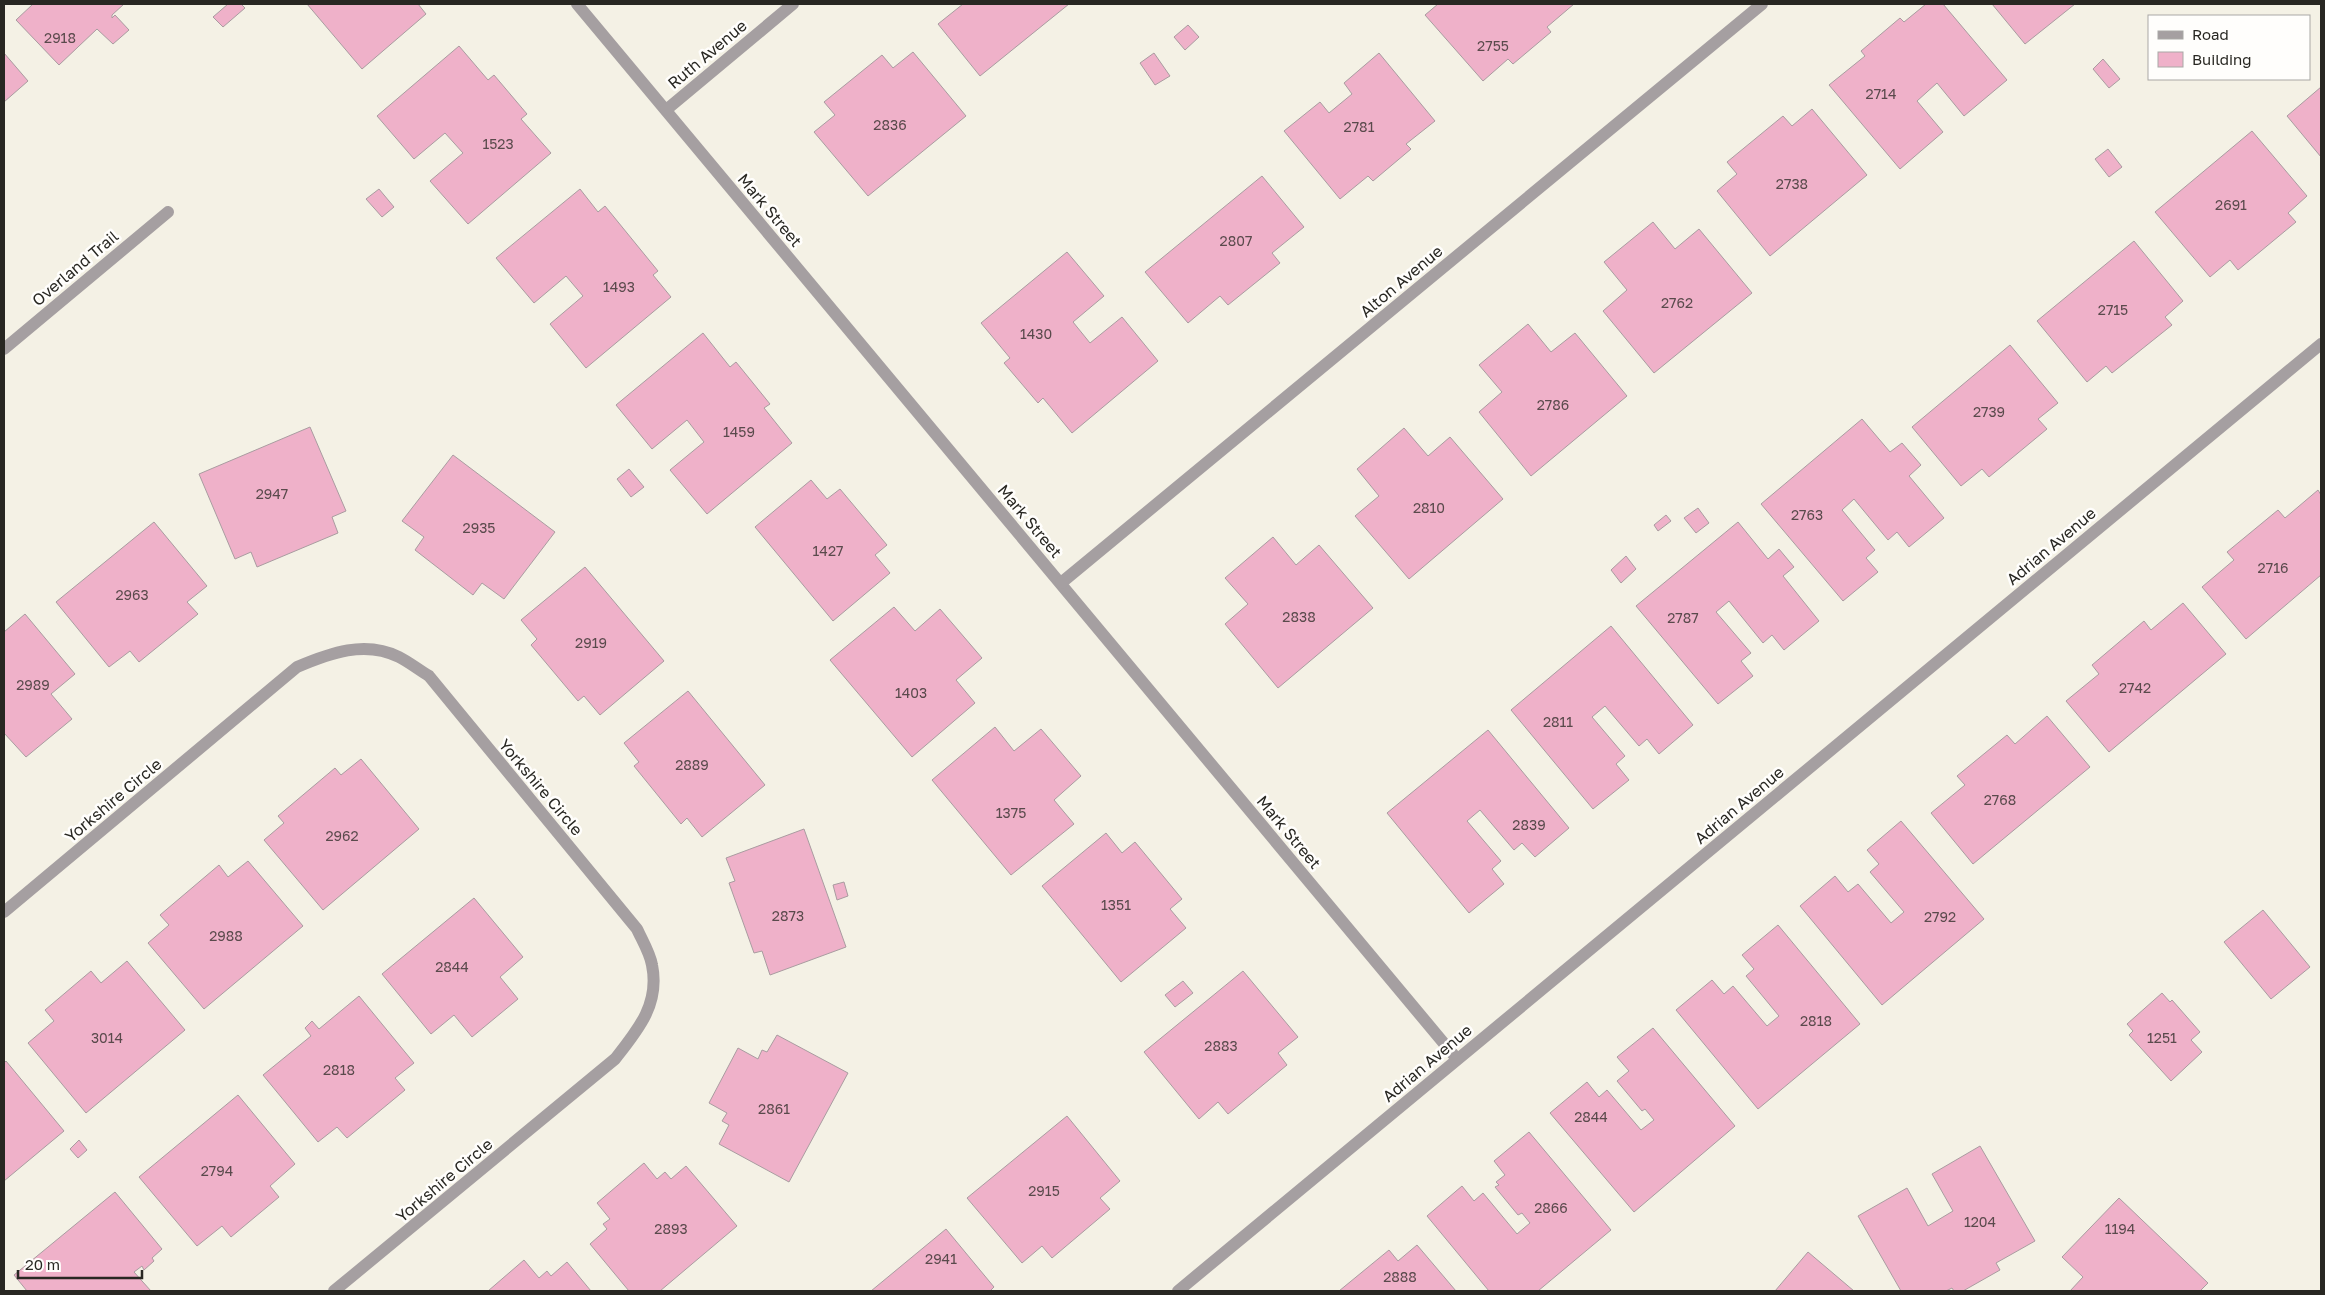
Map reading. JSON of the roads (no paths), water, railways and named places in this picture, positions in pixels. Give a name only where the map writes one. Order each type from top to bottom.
[{"type":"street","name":"Mark Street","points":[[577,4],[1457,1059]]},
{"type":"street","name":"Ruth Avenue","points":[[666,110],[793,4]]},
{"type":"street","name":"Alton Avenue","points":[[1061,583],[1762,4]]},
{"type":"street","name":"Overland Trail","points":[[4,349],[168,212]]},
{"type":"street","name":"Adrian Avenue","points":[[1178,1291],[2321,344]]},
{"type":"street","name":"Yorkshire Circle","points":[[4,912],[297,667],[332,653],[366,648],[398,656],[429,676],[637,928],[652,964],[654,993],[639,1029],[615,1059],[334,1291]]}]
